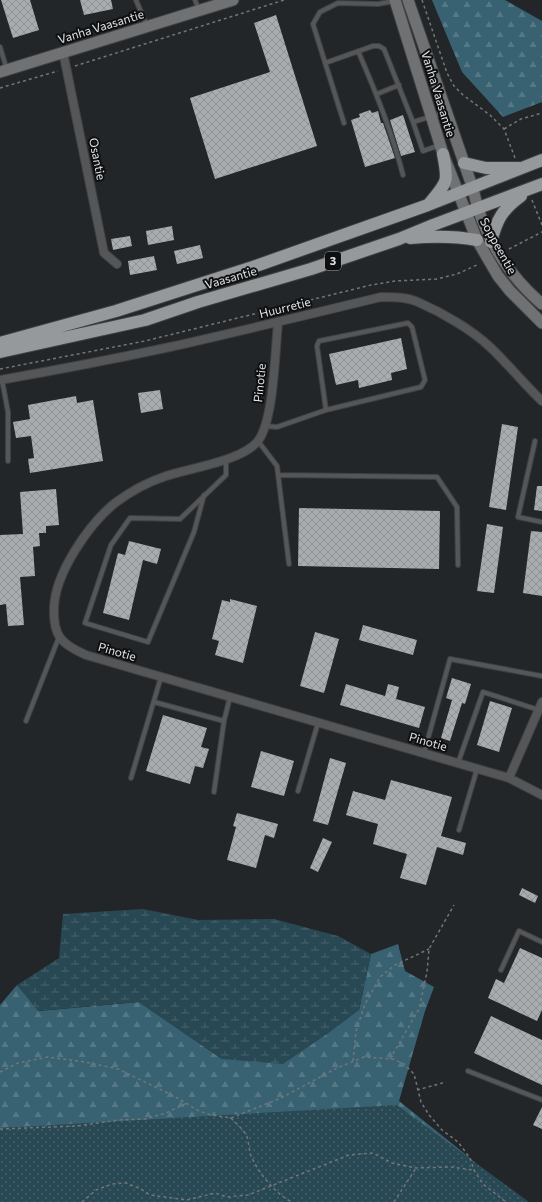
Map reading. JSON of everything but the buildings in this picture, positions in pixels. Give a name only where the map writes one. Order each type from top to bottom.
[{"type":"highway","points":[[428,205],[446,181],[447,174],[442,149]]},
{"type":"highway","name":"3","points":[[460,194],[542,160]]},
{"type":"highway","points":[[464,163],[486,168],[524,168]]},
{"type":"highway","points":[[491,242],[495,226],[500,215],[510,205],[538,186]]},
{"type":"highway","name":"Vaasantie","points":[[0,352],[145,320],[198,302],[311,269],[399,239],[471,210],[538,186]]},
{"type":"highway","name":"Vaasantie","points":[[0,343],[116,311],[207,282],[460,194]]},
{"type":"highway","points":[[399,239],[433,236],[461,237],[477,240]]},
{"type":"main road","name":"Vanha Vaasantie","points":[[4,71],[147,26],[197,5],[233,0]]},
{"type":"main road","name":"Vanha Vaasantie","points":[[396,0],[431,116],[460,194]]},
{"type":"main road","name":"Vanha Vaasantie","points":[[408,0],[473,189]]},
{"type":"main road","name":"Soppeentie","points":[[473,189],[471,210],[477,240],[498,276],[510,291],[542,323]]},
{"type":"main road","name":"Soppeentie","points":[[460,194],[505,264],[518,280],[542,304]]},
{"type":"street","name":"Osantie","points":[[63,52],[104,253],[117,264]]},
{"type":"street","name":"Huurretie","points":[[1,380],[113,359],[278,323],[381,297],[394,297],[420,302],[455,322],[489,346],[542,400]]},
{"type":"street","name":"Pinotie","points":[[278,323],[270,403],[265,426],[257,441],[251,448],[242,453],[147,483],[115,504],[102,516],[75,550],[65,568],[59,584],[54,603],[54,620],[59,637],[71,649],[86,655],[477,768],[509,778],[542,795]]},
{"type":"street","points":[[509,778],[541,706]]},
{"type":"lane","points":[[136,0],[147,26]]},
{"type":"lane","points":[[344,123],[314,24],[320,12],[338,3],[378,4],[396,0]]},
{"type":"lane","points":[[325,63],[373,46],[379,46],[384,50],[399,85],[423,151],[442,149]]},
{"type":"lane","points":[[0,47],[4,71]]},
{"type":"lane","points":[[358,51],[377,94],[396,148],[402,176]]},
{"type":"lane","points":[[377,94],[399,85]]},
{"type":"lane","points":[[413,122],[446,112]]},
{"type":"lane","points":[[265,426],[277,427],[326,410],[421,387],[424,380],[412,327],[408,323],[319,341],[316,346],[326,410]]},
{"type":"lane","points":[[1,380],[8,412],[8,461]]},
{"type":"lane","points":[[257,441],[277,466],[289,564]]},
{"type":"lane","points":[[535,441],[518,517],[542,522]]},
{"type":"lane","points":[[204,495],[194,532],[148,642],[85,623],[111,545],[130,518],[180,519],[204,495],[226,475],[226,459]]},
{"type":"lane","points":[[278,475],[437,477],[457,507],[458,566]]},
{"type":"lane","points":[[26,721],[59,637]]},
{"type":"lane","points":[[424,753],[450,659],[542,676]]},
{"type":"lane","points":[[132,778],[161,677]]},
{"type":"lane","points":[[458,763],[483,692],[541,706]]},
{"type":"lane","points":[[214,792],[224,721],[230,697]]},
{"type":"lane","points":[[154,702],[224,721]]},
{"type":"lane","points":[[298,791],[318,723]]},
{"type":"lane","points":[[459,830],[477,768]]},
{"type":"lane","points":[[501,970],[519,931],[542,942]]},
{"type":"lane","points":[[468,1071],[542,1100]]},
{"type":"path","points":[[0,88],[67,69],[284,0]]},
{"type":"path","points":[[422,0],[447,73],[454,86],[463,95],[490,115],[504,129],[515,158]]},
{"type":"path","points":[[504,129],[521,119],[542,113]]},
{"type":"path","points":[[532,200],[542,225]]},
{"type":"path","points":[[509,249],[542,232]]},
{"type":"path","points":[[0,369],[145,341],[371,285],[395,281],[437,279],[457,274],[483,262]]},
{"type":"path","points":[[390,1059],[419,1009],[427,972],[429,949],[454,905]]},
{"type":"path","points":[[353,1061],[356,1031],[365,1004],[380,977],[395,965],[429,949]]},
{"type":"path","points":[[0,1072],[18,1063],[48,1057],[85,1062],[118,1069],[211,1115],[231,1118],[281,1098],[318,1077],[353,1061],[364,1057],[390,1059],[404,1064],[414,1074],[420,1102],[429,1115],[442,1130],[458,1142],[470,1158],[474,1170],[483,1184],[506,1202]]},
{"type":"path","points":[[417,1090],[446,1082]]},
{"type":"path","points":[[0,1129],[77,1126],[119,1120],[145,1119],[166,1113],[187,1103]]},
{"type":"path","points":[[231,1118],[243,1130],[247,1138],[251,1154],[259,1171],[273,1187],[292,1202]]},
{"type":"path","points":[[82,1202],[96,1190],[112,1184],[126,1183],[141,1189],[150,1195],[187,1200],[215,1193],[228,1197],[248,1195],[273,1187],[349,1156],[373,1153],[392,1163],[416,1168],[451,1167],[474,1170]]},
{"type":"path","points":[[394,1202],[416,1168]]},
{"type":"green space","points":[[432,0],[505,0],[542,21],[542,102],[503,117],[462,72]]},
{"type":"green space","points":[[143,909],[198,920],[274,919],[338,936],[371,954],[359,1010],[283,1064],[222,1059],[139,1002],[38,1011],[17,985],[59,958],[63,914]]},
{"type":"green space","points":[[398,944],[405,971],[434,987],[425,1011],[399,1101],[470,1158],[495,1181],[523,1202],[0,1202],[0,1005],[17,985],[39,1011],[139,1002],[222,1059],[359,1010],[371,954]]},
{"type":"green space","points":[[397,1105],[529,1202],[0,1202],[0,1128]]}]
